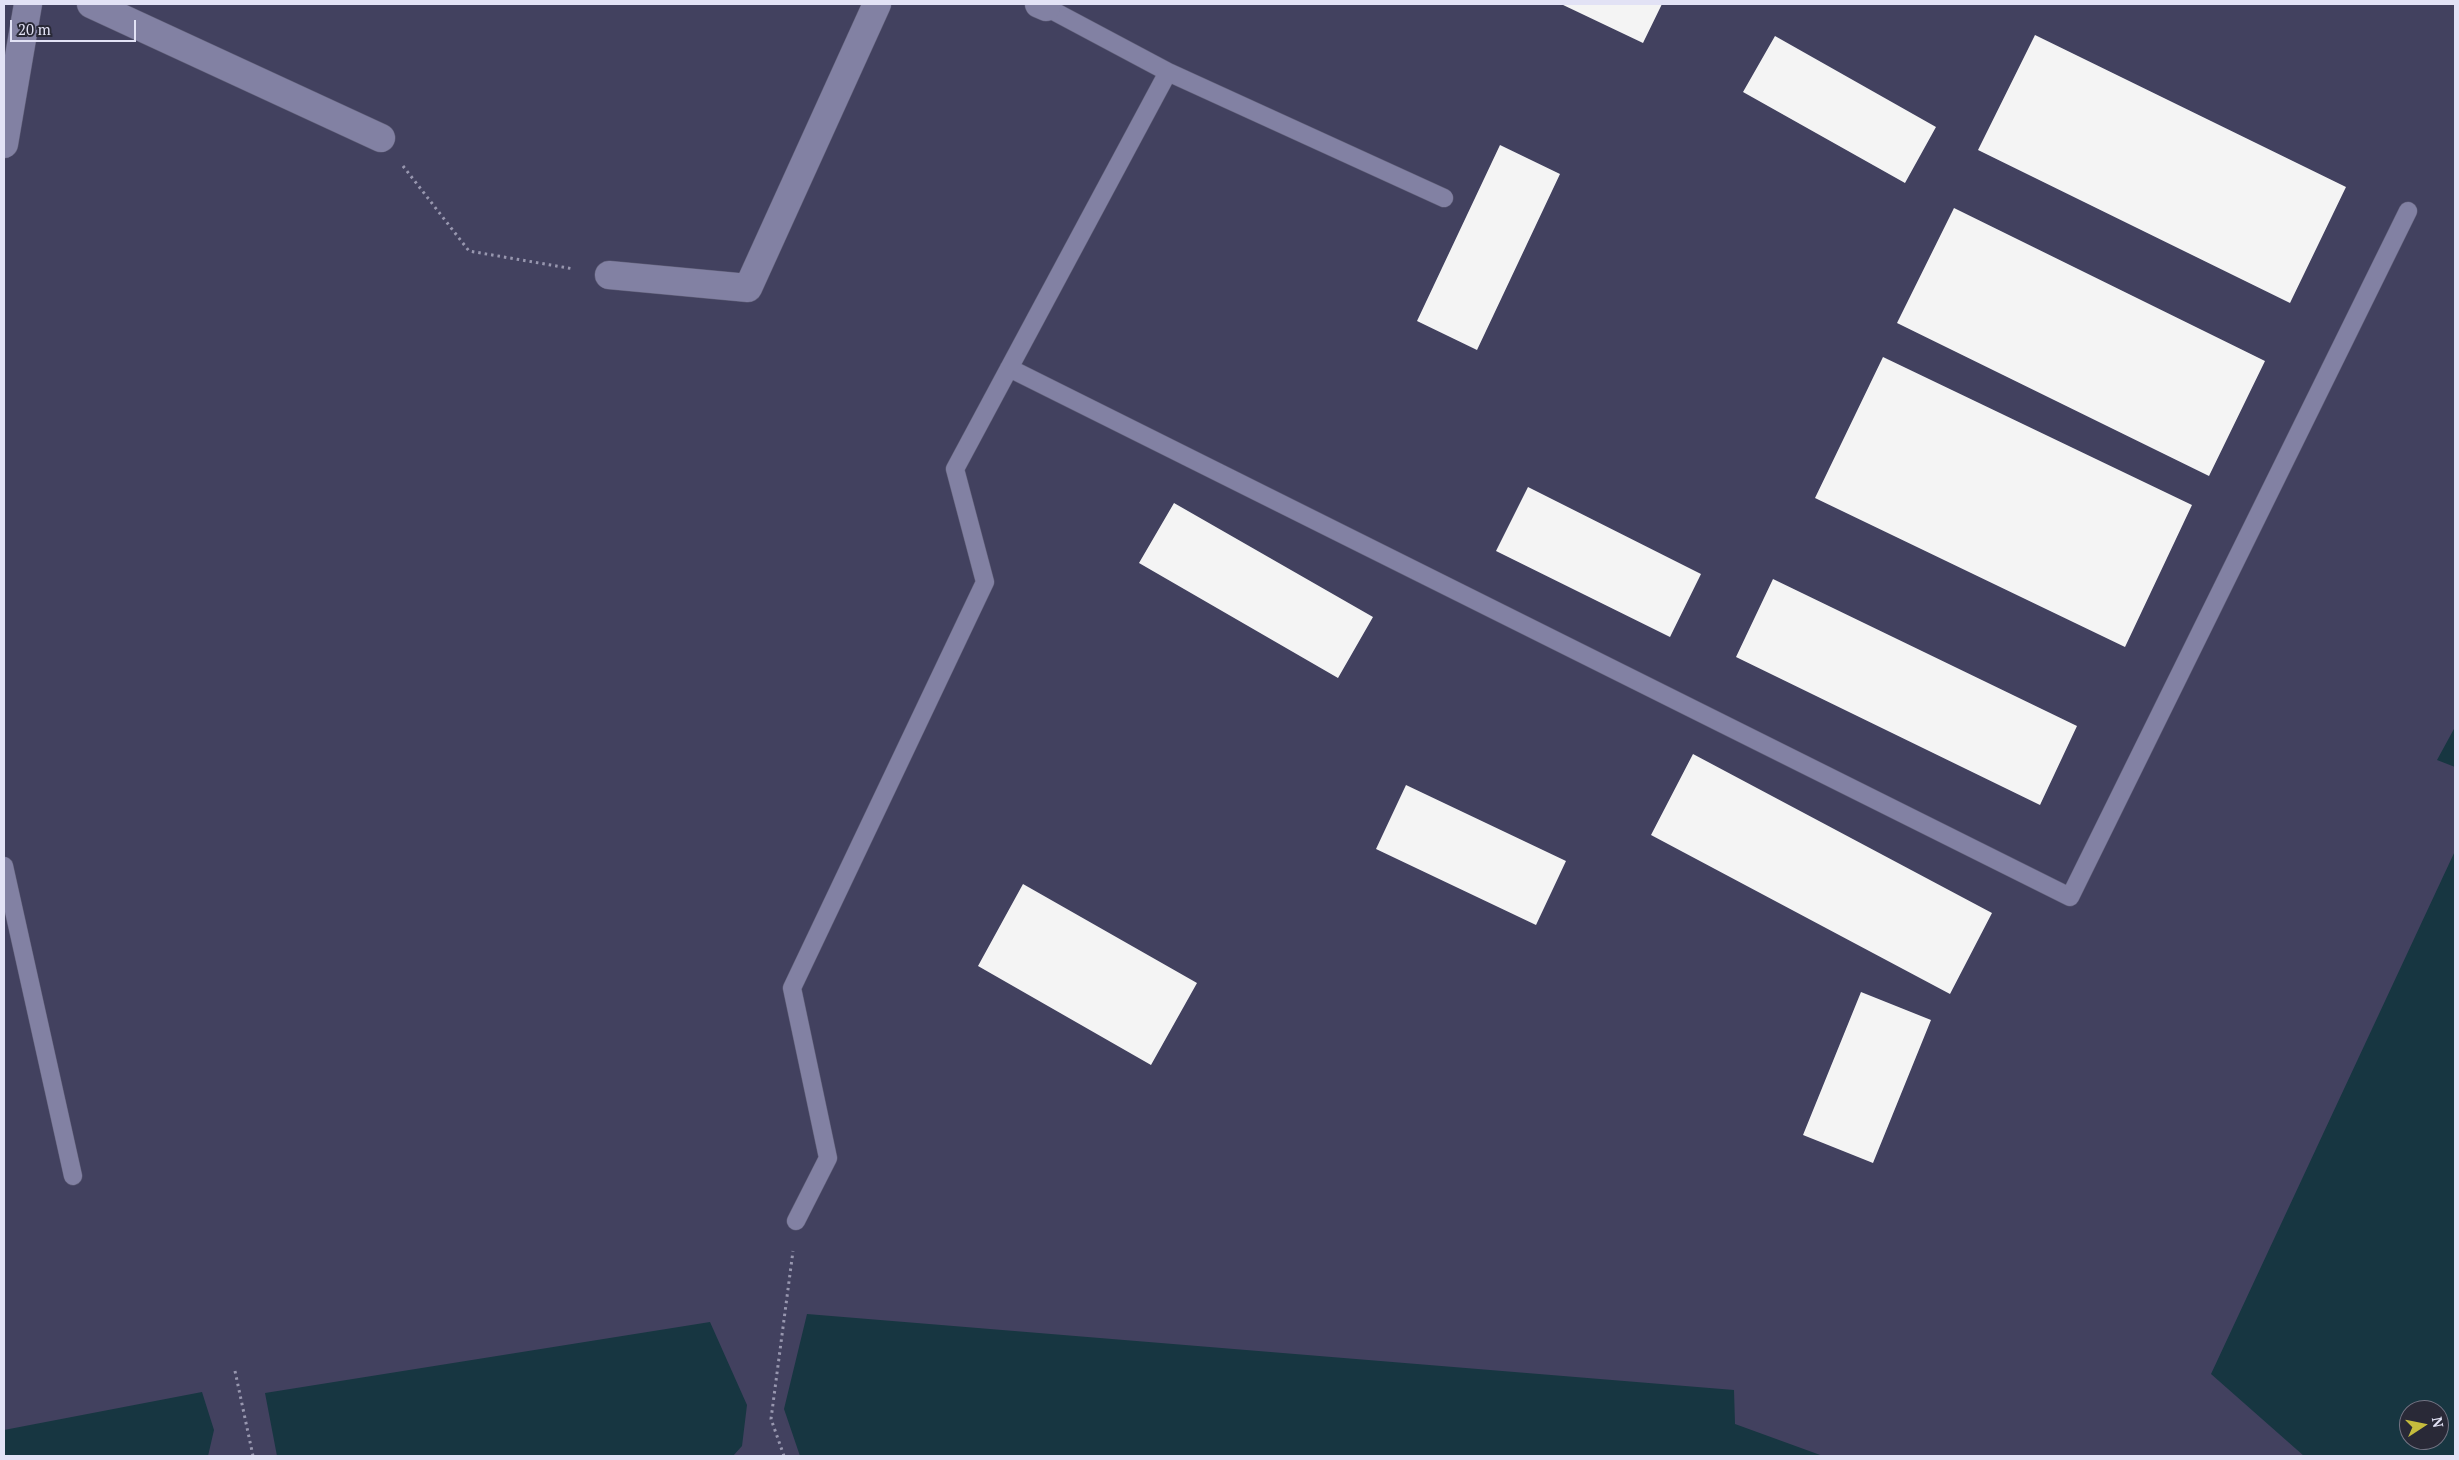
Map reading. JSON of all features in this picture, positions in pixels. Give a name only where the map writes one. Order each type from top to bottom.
[{"type":"street","points":[[4,144],[28,4]]},
{"type":"street","points":[[91,4],[381,138]]},
{"type":"street","points":[[610,275],[748,288],[877,4]]},
{"type":"lane","points":[[1042,6],[1168,72],[1444,198]]},
{"type":"lane","points":[[796,1221],[828,1158],[792,988],[985,582],[955,469],[1168,72]]},
{"type":"lane","points":[[1009,368],[2070,897],[2408,211]]},
{"type":"lane","points":[[4,866],[73,1176]]},
{"type":"path","points":[[381,138],[469,251],[610,275]]},
{"type":"path","points":[[784,1456],[771,1420],[796,1221]]},
{"type":"path","points":[[235,1371],[253,1456]]},
{"type":"water","points":[[2455,727],[2455,767],[2437,760]]},
{"type":"water","points":[[2455,851],[2455,1456],[2304,1456],[2211,1374]]},
{"type":"water","points":[[807,1314],[1734,1390],[1735,1424],[1823,1456],[800,1456],[784,1409]]},
{"type":"water","points":[[710,1322],[747,1405],[742,1446],[733,1456],[277,1456],[265,1393]]},
{"type":"water","points":[[202,1392],[214,1430],[208,1456],[4,1456],[4,1430]]},
{"type":"building","points":[[1561,4],[1662,4],[1643,43]]},
{"type":"building","points":[[2035,35],[2346,187],[2290,303],[1978,150]]},
{"type":"building","points":[[1775,36],[1936,127],[1905,183],[1743,92]]},
{"type":"building","points":[[1500,145],[1560,174],[1477,350],[1417,321]]},
{"type":"building","points":[[1954,208],[2265,361],[2209,476],[1897,323]]},
{"type":"building","points":[[1883,357],[2192,505],[2125,647],[1815,498]]},
{"type":"building","points":[[1528,487],[1701,574],[1670,637],[1496,551]]},
{"type":"building","points":[[1174,503],[1373,617],[1338,678],[1139,563]]},
{"type":"building","points":[[1773,579],[2077,726],[2040,805],[1736,657]]},
{"type":"building","points":[[1693,754],[1992,913],[1950,994],[1651,835]]},
{"type":"building","points":[[1406,785],[1566,861],[1536,925],[1376,849]]},
{"type":"building","points":[[1023,884],[1197,983],[1151,1065],[978,966]]},
{"type":"building","points":[[1861,992],[1931,1020],[1873,1163],[1803,1135]]}]
